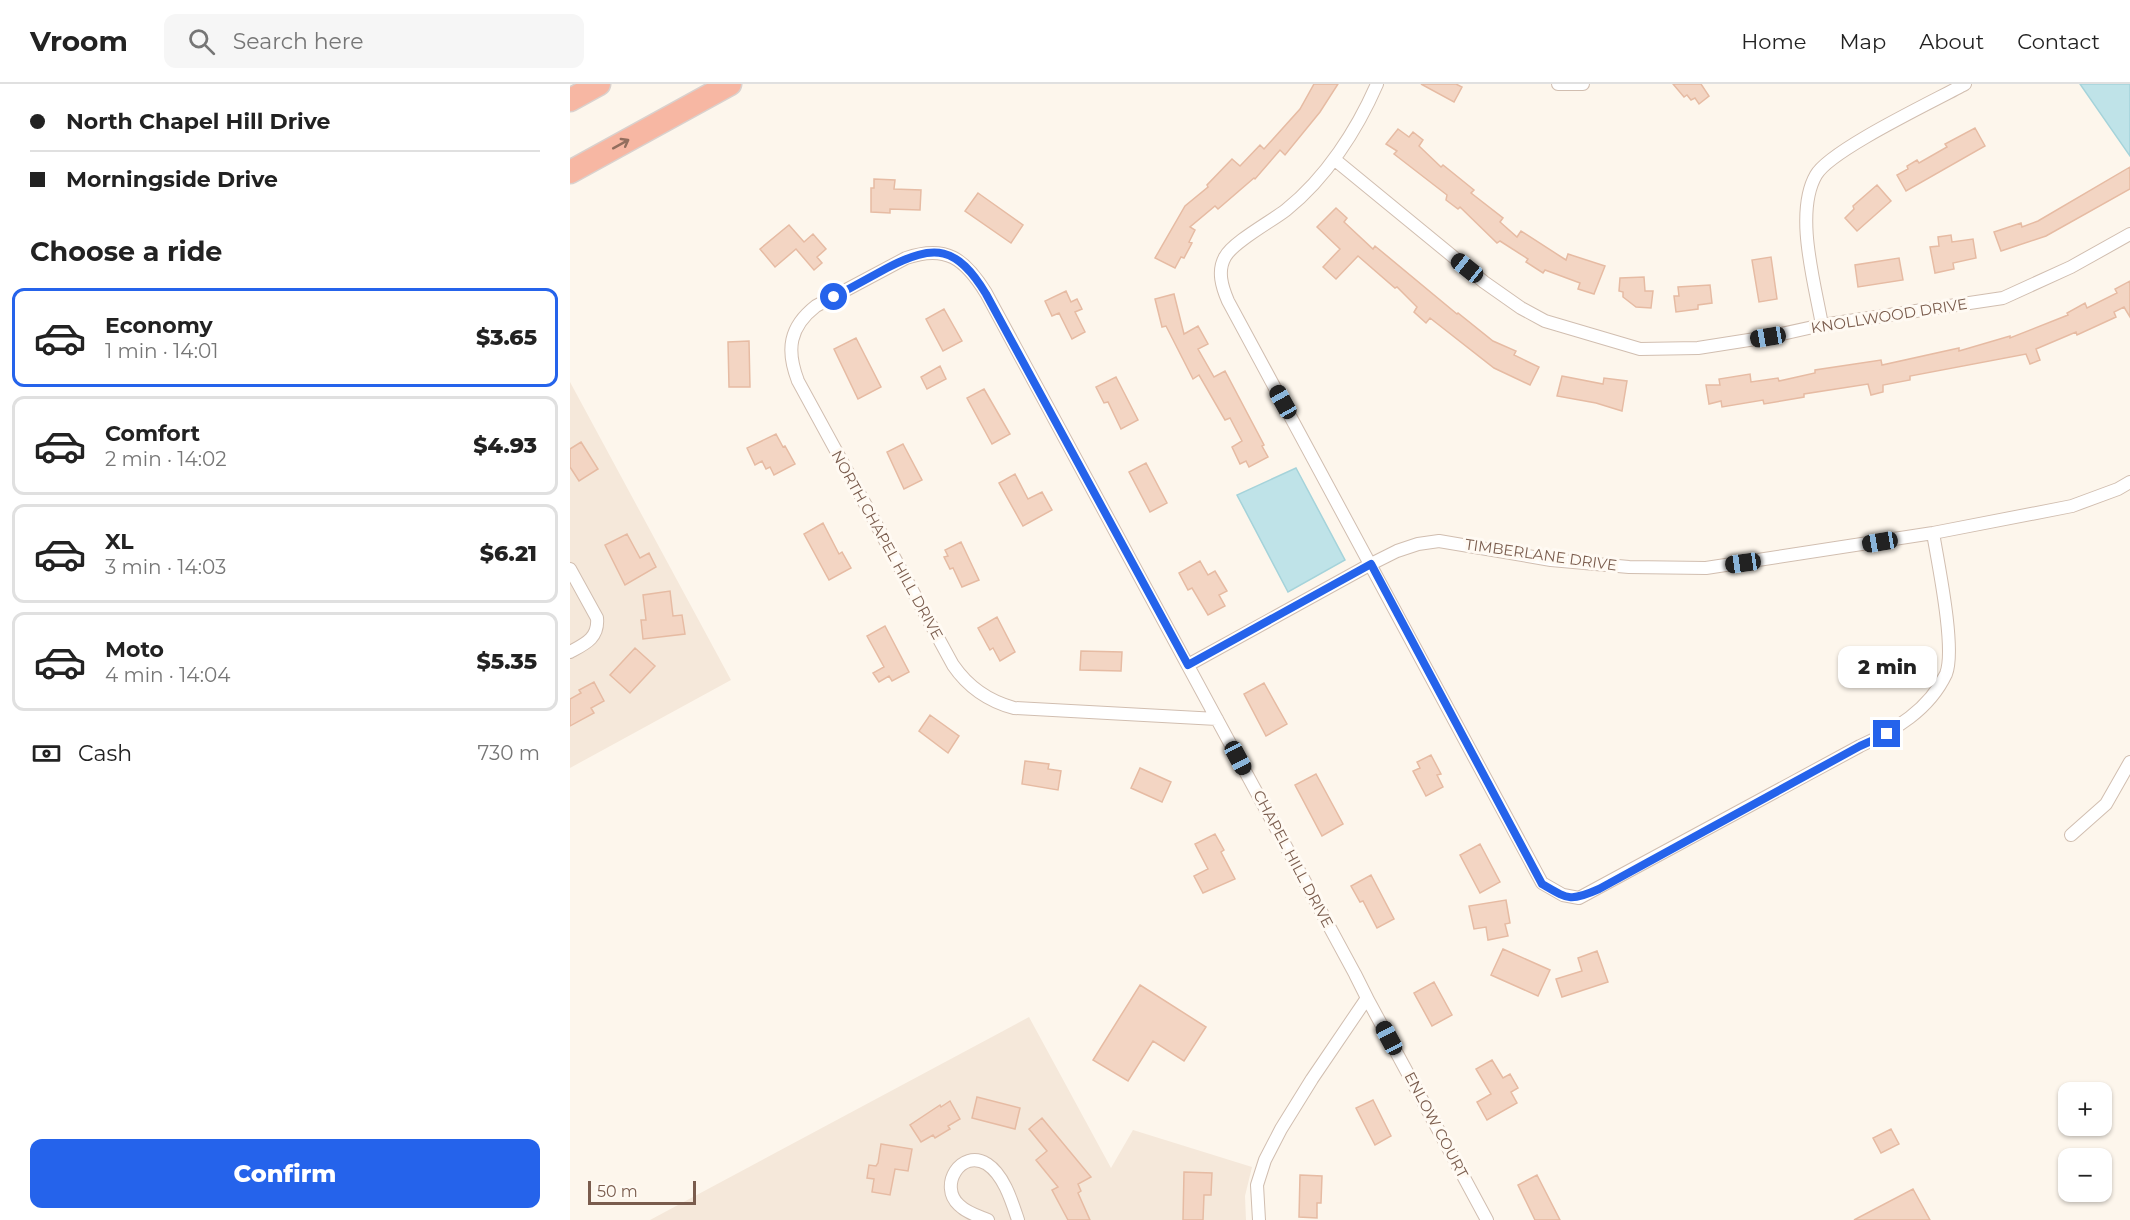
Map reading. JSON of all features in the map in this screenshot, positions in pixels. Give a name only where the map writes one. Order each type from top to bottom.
[{"type":"highway","points":[[570,100],[599,84]]},
{"type":"highway","points":[[570,172],[730,84]]},
{"type":"street","points":[[1377,84],[1363,115],[1334,159],[1314,183],[1287,209],[1226,254],[1220,275],[1228,301],[1542,884],[1563,896],[1579,898],[1860,746],[1887,734],[1920,709],[1947,672],[1950,638],[1933,533]]},
{"type":"street","points":[[1558,84],[1583,84]]},
{"type":"street","points":[[1822,325],[1806,237],[1808,198],[1816,174],[1840,152],[1965,84]]},
{"type":"street","name":"KNOLLWOOD DRIVE","points":[[1334,159],[1484,282],[1521,308],[1545,321],[1640,349],[1698,348],[1768,337],[1822,325],[2002,298],[2071,267],[2130,234]]},
{"type":"street","name":"NORTH CHAPEL HILL DRIVE","points":[[948,255],[929,252],[906,258],[816,306],[799,322],[791,344],[790,356],[798,381],[953,665],[960,676],[980,693],[1001,705],[1014,708],[1217,719]]},
{"type":"street","name":"CHAPEL HILL DRIVE","points":[[948,255],[971,271],[986,294],[1367,998]]},
{"type":"street","name":"TIMBERLANE DRIVE","points":[[1188,665],[1371,564],[1418,544],[1439,542],[1551,560],[1607,565],[1706,568],[1933,533],[2072,506],[2118,489],[2130,482]]},
{"type":"street","points":[[570,569],[597,618],[597,624],[592,639],[570,652]]},
{"type":"street","points":[[2072,835],[2106,804],[2130,762]]},
{"type":"street","points":[[1259,1220],[1257,1185],[1265,1160],[1312,1079],[1367,998]]},
{"type":"street","name":"ENLOW COURT","points":[[1367,998],[1487,1220]]},
{"type":"street","points":[[988,1220],[959,1206],[952,1196],[950,1185],[953,1173],[958,1166],[968,1161],[977,1160],[987,1164],[995,1171],[1010,1198],[1018,1220]]},
{"type":"shaded area","points":[[570,382],[731,680],[570,768]]},
{"type":"shaded area","points":[[1029,1017],[1111,1168],[1133,1130],[1252,1167],[1245,1196],[1246,1220],[650,1220]]},
{"type":"water","points":[[2080,84],[2130,84],[2130,156]]},
{"type":"water","points":[[1296,468],[1345,560],[1288,592],[1237,495]]},
{"type":"building","points":[[1314,84],[1338,84],[1320,112],[1285,155],[1280,150],[1255,179],[1218,209],[1215,206],[1190,227],[1195,230],[1189,242],[1192,243],[1184,258],[1181,257],[1175,268],[1155,258],[1185,206],[1208,187],[1207,185],[1232,159],[1240,166],[1260,145],[1264,149],[1300,109]]},
{"type":"building","points":[[1421,84],[1456,84],[1462,87],[1454,102]]},
{"type":"building","points":[[1673,84],[1701,84],[1709,96],[1699,104],[1695,98],[1691,100],[1687,95],[1684,97]]},
{"type":"building","points":[[1975,128],[1985,146],[1906,191],[1897,175],[1908,169],[1907,166],[1917,160],[1919,163],[1947,147],[1945,144]]},
{"type":"building","points":[[1398,129],[1409,137],[1413,132],[1423,140],[1419,146],[1441,167],[1443,165],[1474,190],[1471,193],[1503,218],[1500,222],[1517,237],[1521,231],[1566,260],[1568,254],[1605,266],[1594,294],[1578,289],[1580,283],[1545,270],[1543,273],[1526,262],[1528,259],[1500,241],[1497,243],[1460,207],[1458,209],[1446,200],[1447,195],[1394,154],[1397,151],[1386,144]]},
{"type":"building","points":[[2130,167],[2130,189],[2046,236],[2001,251],[1994,232],[2021,223],[2022,227],[2038,221]]},
{"type":"building","points":[[874,179],[895,180],[894,189],[921,190],[920,210],[890,209],[890,213],[871,212],[871,188],[874,188]]},
{"type":"building","points":[[1877,185],[1891,201],[1857,231],[1845,218],[1854,209],[1853,206]]},
{"type":"building","points":[[978,193],[1023,225],[1011,243],[965,211]]},
{"type":"building","points":[[1336,208],[1347,218],[1344,222],[1373,249],[1375,246],[1493,341],[1516,351],[1514,355],[1539,367],[1530,385],[1494,368],[1430,318],[1426,323],[1414,312],[1417,307],[1397,287],[1395,288],[1358,256],[1336,279],[1323,267],[1340,249],[1317,227]]},
{"type":"building","points":[[789,225],[804,242],[813,234],[826,249],[817,257],[822,263],[814,270],[796,249],[775,267],[760,249]]},
{"type":"building","points":[[1951,235],[1952,242],[1973,239],[1976,258],[1953,263],[1954,269],[1935,273],[1930,247],[1939,246],[1938,237]]},
{"type":"building","points":[[1771,257],[1777,299],[1759,302],[1752,260]]},
{"type":"building","points":[[1899,258],[1903,280],[1858,287],[1855,265]]},
{"type":"building","points":[[1644,277],[1645,291],[1653,291],[1651,308],[1636,307],[1623,297],[1623,292],[1619,291],[1620,278]]},
{"type":"building","points":[[2130,281],[2130,317],[2124,307],[2114,312],[2116,317],[2077,335],[2076,332],[2036,349],[2040,360],[2030,364],[2026,354],[1910,376],[1910,380],[1883,385],[1883,392],[1871,395],[1868,384],[1804,394],[1804,397],[1764,404],[1763,400],[1722,407],[1721,401],[1709,404],[1706,385],[1720,385],[1719,379],[1750,374],[1751,382],[1778,378],[1779,381],[1815,373],[1815,370],[1881,360],[1882,365],[1959,348],[1959,351],[2010,336],[2010,338],[2068,315],[2067,313],[2085,303],[2087,308],[2117,293],[2115,289]]},
{"type":"building","points":[[1710,285],[1712,303],[1698,305],[1698,309],[1676,312],[1674,296],[1679,296],[1678,287]]},
{"type":"building","points":[[1066,291],[1071,302],[1077,299],[1082,309],[1075,312],[1085,332],[1072,339],[1059,313],[1052,316],[1045,301]]},
{"type":"building","points":[[1174,294],[1184,334],[1198,326],[1208,344],[1198,349],[1214,377],[1225,371],[1264,445],[1262,446],[1268,457],[1249,467],[1246,461],[1240,464],[1232,447],[1242,441],[1230,418],[1225,420],[1199,375],[1193,379],[1166,326],[1162,327],[1155,299]]},
{"type":"building","points":[[944,309],[962,341],[943,351],[926,319]]},
{"type":"building","points":[[856,338],[881,387],[858,399],[834,349]]},
{"type":"building","points":[[749,341],[750,387],[729,387],[728,342]]},
{"type":"building","points":[[940,366],[946,379],[927,389],[921,377]]},
{"type":"building","points":[[1562,376],[1603,384],[1604,378],[1627,381],[1622,411],[1596,403],[1557,396]]},
{"type":"building","points":[[1116,377],[1138,420],[1121,429],[1108,402],[1104,403],[1096,387]]},
{"type":"building","points":[[984,389],[1010,434],[992,444],[967,398]]},
{"type":"building","points":[[776,434],[795,464],[774,475],[770,467],[766,469],[762,461],[755,465],[747,448]]},
{"type":"building","points":[[581,442],[598,469],[579,481],[570,467],[570,449]]},
{"type":"building","points":[[903,444],[922,480],[904,489],[887,452]]},
{"type":"building","points":[[1146,463],[1167,503],[1150,512],[1129,472]]},
{"type":"building","points":[[1015,474],[1028,499],[1042,492],[1052,510],[1023,526],[999,483]]},
{"type":"building","points":[[823,523],[839,554],[842,552],[851,568],[829,580],[804,534]]},
{"type":"building","points":[[627,534],[640,558],[649,553],[656,567],[625,585],[605,545]]},
{"type":"building","points":[[961,542],[979,580],[962,587],[953,568],[950,569],[944,557],[948,556],[945,550]]},
{"type":"building","points":[[1200,561],[1208,575],[1215,571],[1227,591],[1219,595],[1225,606],[1208,615],[1192,588],[1188,590],[1179,573]]},
{"type":"building","points":[[670,591],[673,616],[682,615],[685,634],[643,639],[641,620],[646,620],[643,595]]},
{"type":"building","points":[[997,617],[1015,652],[1000,661],[993,648],[990,650],[978,628]]},
{"type":"building","points":[[885,626],[909,672],[892,681],[889,676],[879,682],[873,673],[884,667],[867,636]]},
{"type":"building","points":[[635,648],[655,666],[630,693],[610,675]]},
{"type":"building","points":[[1081,651],[1122,652],[1121,671],[1080,670]]},
{"type":"building","points":[[594,682],[604,701],[591,708],[594,713],[570,726],[570,699],[581,693],[579,690]]},
{"type":"building","points":[[1264,683],[1287,724],[1266,736],[1244,694]]},
{"type":"building","points":[[930,715],[959,736],[948,753],[919,731]]},
{"type":"building","points":[[1431,755],[1441,774],[1437,775],[1443,787],[1426,796],[1413,771],[1420,768],[1417,762]]},
{"type":"building","points":[[1025,761],[1049,764],[1048,769],[1061,771],[1058,790],[1022,784]]},
{"type":"building","points":[[1140,768],[1171,782],[1162,802],[1131,788]]},
{"type":"building","points":[[1316,774],[1343,824],[1322,836],[1295,785]]},
{"type":"building","points":[[1215,834],[1224,850],[1221,852],[1235,879],[1203,893],[1194,876],[1208,869],[1195,844]]},
{"type":"building","points":[[1480,844],[1500,882],[1480,893],[1460,855]]},
{"type":"building","points":[[1371,875],[1394,919],[1377,928],[1363,901],[1360,902],[1351,886]]},
{"type":"building","points":[[1506,900],[1510,923],[1505,924],[1508,936],[1488,940],[1486,927],[1474,929],[1469,906]]},
{"type":"building","points":[[1503,949],[1550,970],[1538,996],[1491,975]]},
{"type":"building","points":[[1597,951],[1608,982],[1562,997],[1556,979],[1582,971],[1578,958]]},
{"type":"building","points":[[1434,982],[1452,1015],[1432,1026],[1414,993]]},
{"type":"building","points":[[1140,985],[1206,1027],[1184,1061],[1153,1041],[1128,1081],[1093,1060]]},
{"type":"building","points":[[1492,1060],[1503,1078],[1510,1074],[1518,1088],[1511,1092],[1517,1103],[1487,1120],[1477,1102],[1491,1094],[1476,1069]]},
{"type":"building","points":[[977,1097],[1020,1108],[1015,1129],[972,1118]]},
{"type":"building","points":[[1373,1100],[1391,1136],[1375,1145],[1356,1108]]},
{"type":"building","points":[[950,1101],[960,1119],[948,1126],[950,1129],[935,1138],[933,1135],[921,1142],[910,1125]]},
{"type":"building","points":[[1042,1118],[1091,1177],[1078,1184],[1081,1191],[1078,1193],[1090,1220],[1068,1220],[1052,1190],[1058,1187],[1036,1160],[1047,1151],[1029,1129]]},
{"type":"building","points":[[1891,1129],[1899,1144],[1881,1153],[1873,1138]]},
{"type":"building","points":[[881,1144],[912,1149],[908,1171],[895,1169],[890,1195],[872,1192],[874,1179],[867,1178],[869,1165],[876,1166],[878,1163]]},
{"type":"building","points":[[1184,1172],[1212,1173],[1211,1195],[1204,1195],[1203,1220],[1183,1220]]},
{"type":"building","points":[[1300,1175],[1322,1176],[1321,1203],[1317,1203],[1317,1218],[1299,1217]]},
{"type":"building","points":[[1537,1175],[1560,1220],[1535,1220],[1518,1185]]},
{"type":"building","points":[[1913,1189],[1930,1220],[1854,1220]]},
{"type":"route","points":[[834,297],[906,258],[929,252],[939,252],[955,258],[971,271],[986,294],[1188,665],[1371,564],[1542,884],[1563,896],[1579,898],[1599,889],[1860,746],[1887,734]]}]
